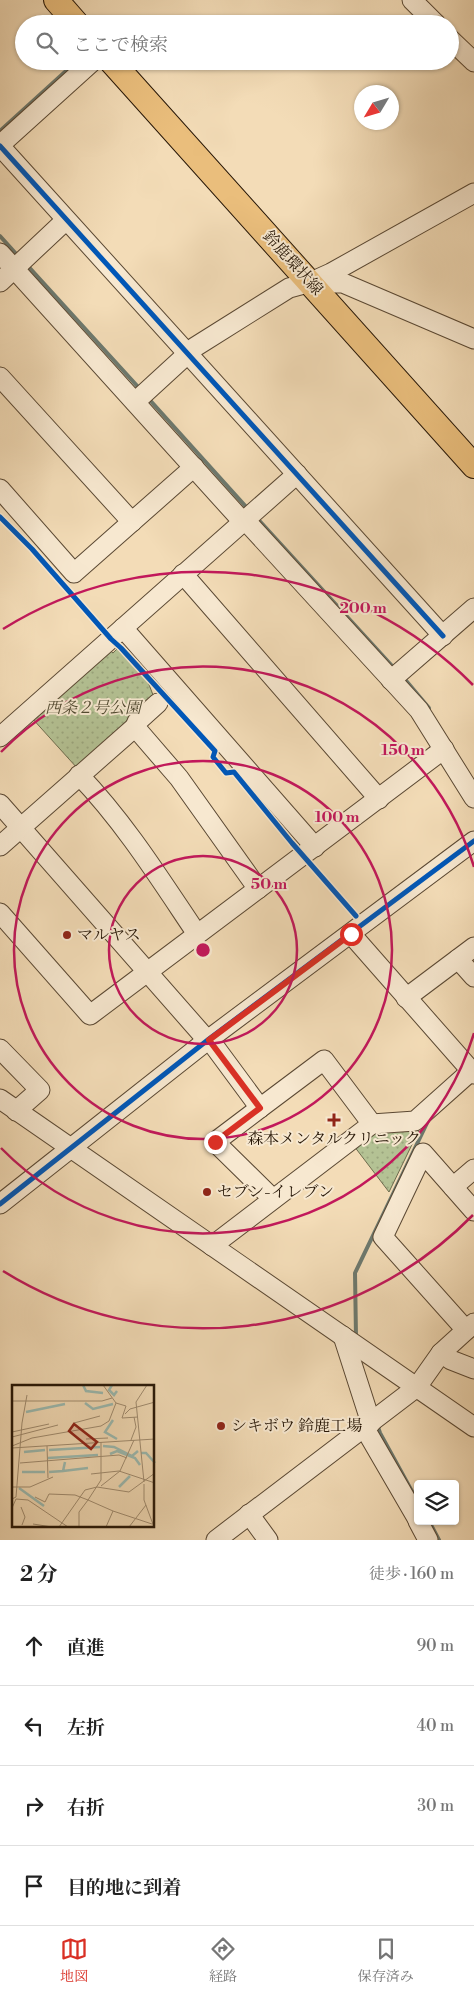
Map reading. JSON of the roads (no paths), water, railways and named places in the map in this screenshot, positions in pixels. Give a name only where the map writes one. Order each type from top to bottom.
[{"type":"main road","points":[[56,0],[69,15]]},
{"type":"main road","name":"鈴鹿環状線","points":[[119,70],[474,466]]},
{"type":"street","points":[[412,0],[427,15]]},
{"type":"street","points":[[459,48],[474,62]]},
{"type":"street","points":[[84,70],[0,145],[444,636]]},
{"type":"street","points":[[141,396],[188,354],[289,288],[311,282],[474,194]]},
{"type":"street","points":[[0,282],[66,220]]},
{"type":"street","points":[[0,253],[20,263],[141,396],[194,467],[244,521],[396,676],[474,798]]},
{"type":"street","points":[[311,282],[343,283],[474,339]]},
{"type":"street","points":[[0,377],[132,522]]},
{"type":"street","points":[[0,489],[74,573],[194,467]]},
{"type":"street","points":[[0,737],[297,474]]},
{"type":"street","points":[[183,574],[379,799]]},
{"type":"street","points":[[396,676],[474,608]]},
{"type":"street","points":[[123,628],[315,847]]},
{"type":"street","points":[[0,846],[135,727],[137,722],[158,703]]},
{"type":"street","points":[[135,727],[179,778],[258,889]]},
{"type":"street","points":[[0,912],[90,1015],[444,749]]},
{"type":"street","points":[[79,776],[102,799],[122,825],[197,934]]},
{"type":"street","points":[[0,804],[209,1040],[260,1108]]},
{"type":"street","points":[[4,1196],[71,1148],[209,1040],[474,841]]},
{"type":"street","points":[[212,1246],[372,1124],[415,1121],[473,1072],[351,934]]},
{"type":"street","points":[[406,998],[474,947]]},
{"type":"street","points":[[458,959],[474,977]]},
{"type":"street","points":[[0,1049],[40,1090],[16,1111]]},
{"type":"street","points":[[273,1199],[215,1142],[324,1060],[372,1124]]},
{"type":"street","points":[[0,1099],[474,1427]]},
{"type":"street","points":[[216,1540],[417,1387],[440,1353],[470,1327],[383,1237],[423,1153],[474,1211]]},
{"type":"street","points":[[453,1187],[474,1169]]},
{"type":"street","points":[[343,1336],[371,1422],[414,1513]]},
{"type":"street","points":[[440,1353],[451,1360],[474,1368]]},
{"type":"street","points":[[249,1514],[268,1540]]},
{"type":"street","points":[[420,1525],[428,1540]]},
{"type":"waterway","points":[[0,131],[67,70]]},
{"type":"waterway","points":[[0,236],[19,257]]},
{"type":"waterway","points":[[27,265],[140,389]]},
{"type":"waterway","points":[[148,398],[249,510]]},
{"type":"waterway","points":[[256,517],[394,668]]},
{"type":"waterway","points":[[403,677],[429,708]]},
{"type":"waterway","points":[[356,1337],[355,1273],[428,1121]]},
{"type":"waterway","points":[[377,1424],[414,1495]]},
{"type":"waterway","points":[[431,1525],[439,1540]]},
{"type":"place","name":"マルヤス","points":[[67,935]]},
{"type":"place","name":"森本メンタルクリニック","points":[[334,1120]]},
{"type":"place","name":"セブン-イレブン","points":[[207,1192]]},
{"type":"place","name":"シキボウ 鈴鹿工場","points":[[221,1426]]},
{"type":"park label","name":"西条２号公園","points":[[93,708]]}]
